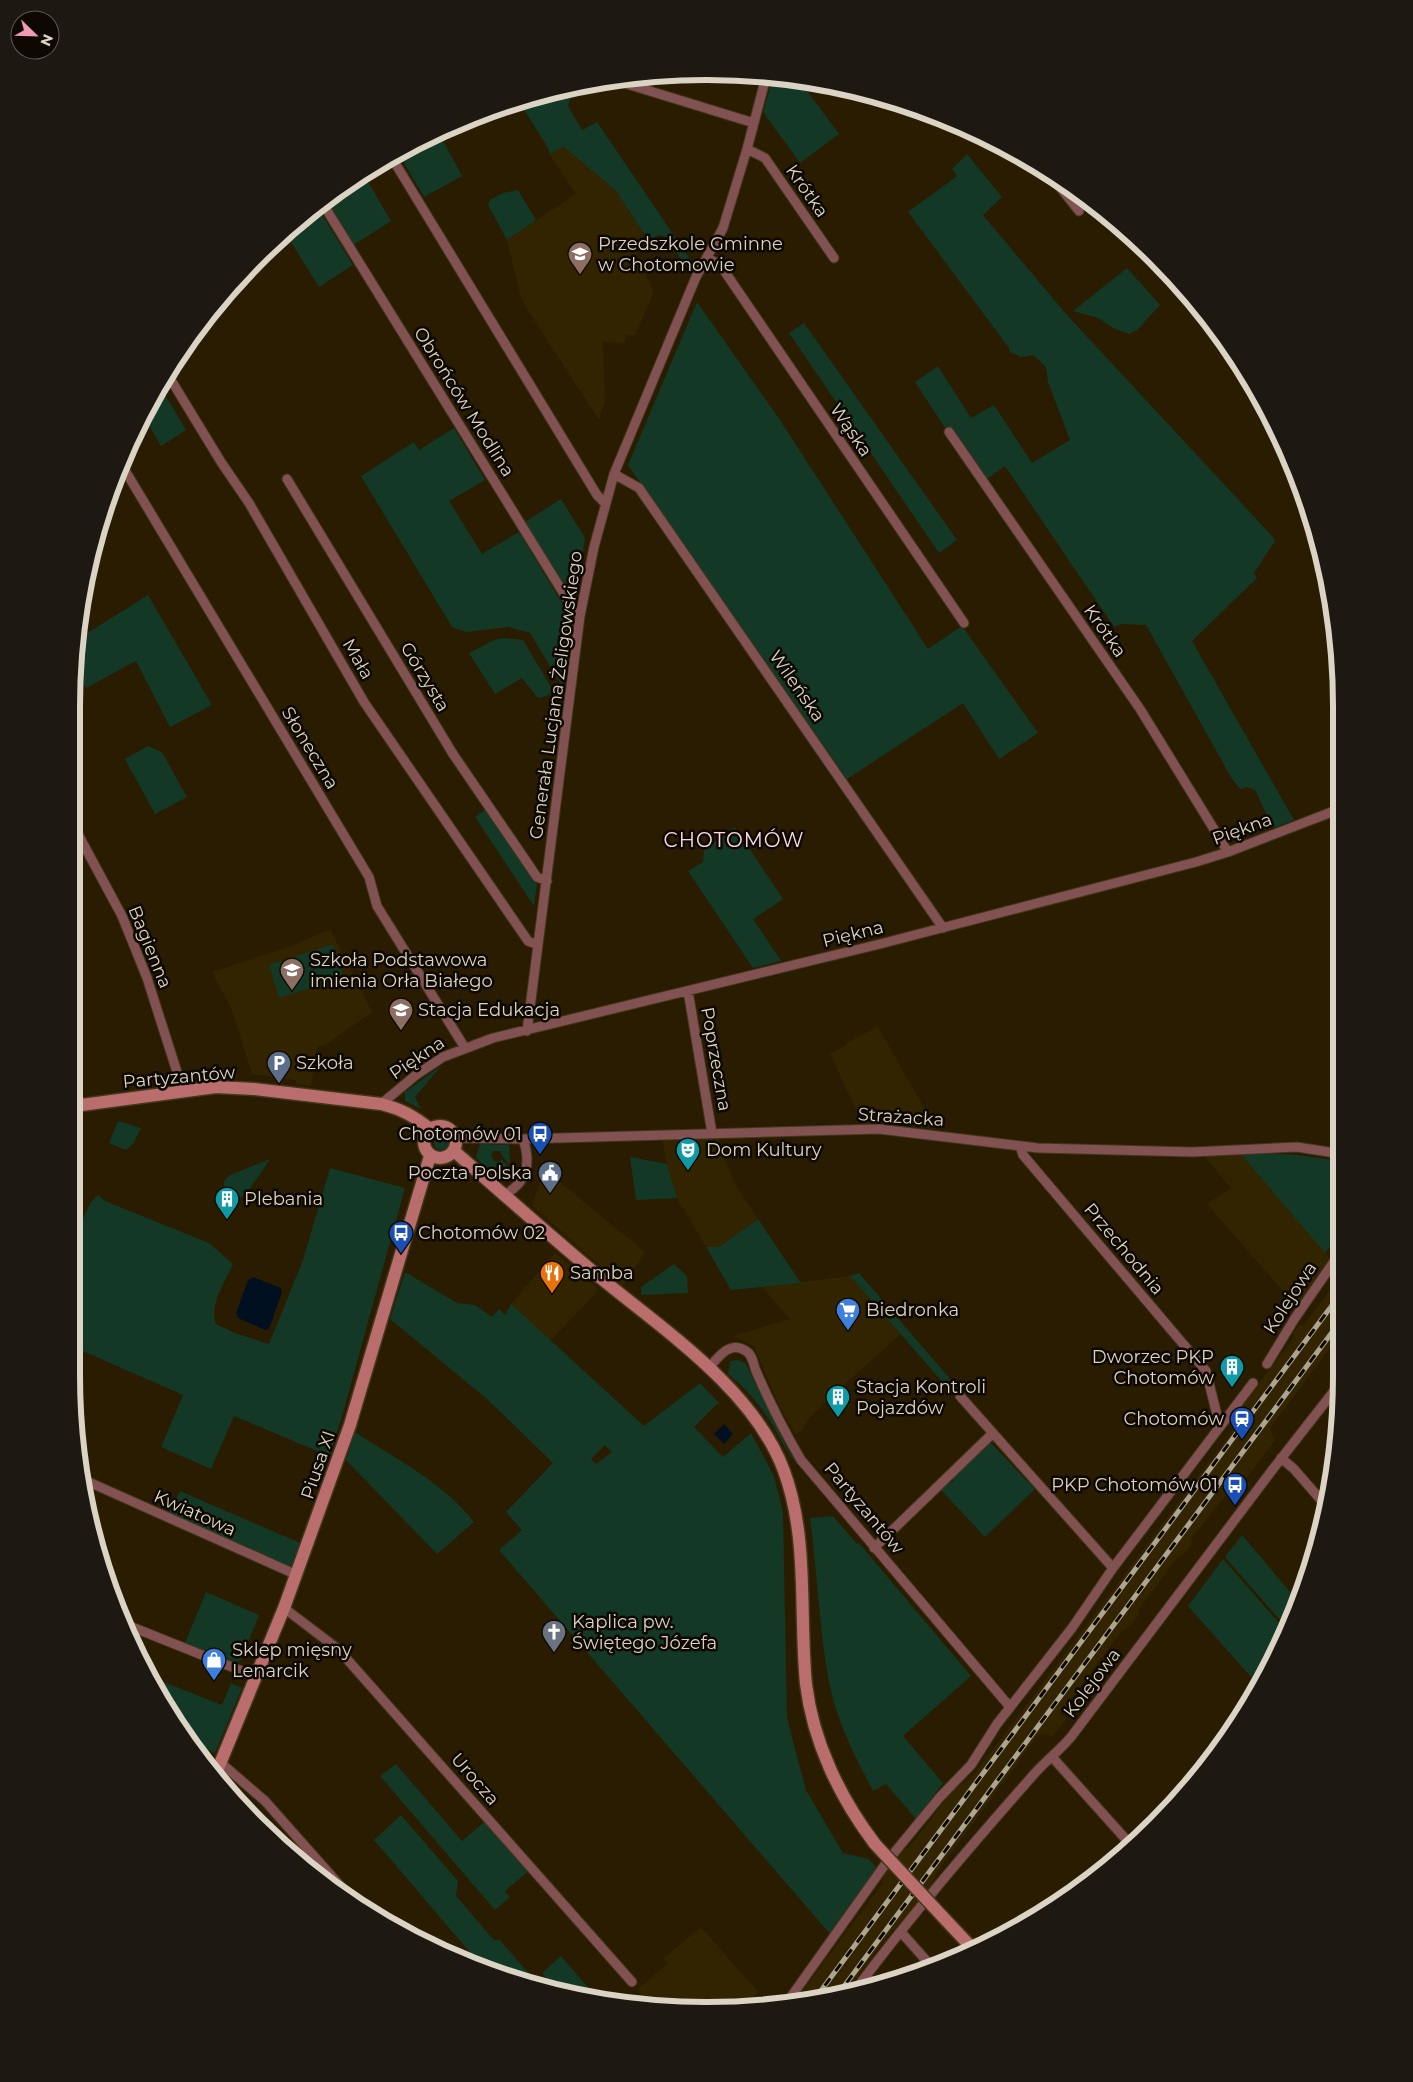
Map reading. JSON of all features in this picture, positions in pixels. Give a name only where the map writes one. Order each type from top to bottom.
[{"type":"street","name":"Generała Lucjana Żeligowskiego","points":[[527,1031],[580,616],[594,547],[614,474],[696,277],[723,228],[765,83]]},
{"type":"street","points":[[629,85],[754,123]]},
{"type":"street","name":"Krótka","points":[[747,149],[765,158],[834,258]]},
{"type":"street","points":[[395,163],[597,495],[606,502]]},
{"type":"street","points":[[1064,192],[1079,211]]},
{"type":"street","name":"Obrońców Modlina","points":[[326,208],[567,599],[580,616]]},
{"type":"street","name":"Wąska","points":[[708,258],[721,266],[964,623]]},
{"type":"street","name":"Mała","points":[[172,381],[221,462],[249,503],[364,702],[528,941],[538,945]]},
{"type":"street","name":"Krótka","points":[[949,432],[1140,709],[1228,852]]},
{"type":"street","name":"Słoneczna","points":[[126,472],[369,877],[377,906],[465,1048]]},
{"type":"street","name":"Wileńska","points":[[614,474],[639,488],[943,928]]},
{"type":"street","name":"Górzysta","points":[[287,479],[453,754],[537,877],[546,881]]},
{"type":"street","name":"Piękna","points":[[382,1104],[416,1074],[443,1057],[465,1048],[943,928],[1228,852],[1333,811]]},
{"type":"street","name":"Bagienna","points":[[80,838],[122,916],[147,978],[181,1090]]},
{"type":"street","name":"Poprzeczna","points":[[688,991],[712,1133]]},
{"type":"street","name":"Partyzantów","points":[[80,1105],[181,1090],[216,1087],[254,1089],[382,1104],[414,1116],[430,1129]]},
{"type":"street","points":[[440,1126],[446,1127],[455,1138],[454,1151],[442,1159],[430,1156],[423,1144],[425,1135],[430,1129],[440,1126]]},
{"type":"street","name":"Strażacka","points":[[455,1138],[523,1139],[893,1129],[1020,1146],[1192,1152],[1297,1147],[1333,1153]]},
{"type":"street","points":[[504,1195],[517,1186],[528,1168],[529,1158],[523,1139]]},
{"type":"street","name":"Przechodnia","points":[[1020,1146],[1023,1155],[1206,1371],[1220,1427]]},
{"type":"street","points":[[454,1151],[710,1368],[758,1421],[783,1470],[790,1490],[798,1532],[806,1685],[818,1736],[838,1786],[854,1815],[875,1844],[968,1944]]},
{"type":"street","name":"Piusa XI","points":[[219,1769],[297,1575],[350,1425],[430,1156]]},
{"type":"street","name":"Kolejowa","points":[[1267,1364],[1294,1318],[1333,1263]]},
{"type":"street","name":"Partyzantów","points":[[710,1368],[727,1349],[738,1348],[750,1354],[778,1417],[801,1460],[1010,1707]]},
{"type":"street","points":[[791,1996],[889,1859],[940,1796],[971,1765],[1010,1707],[1072,1628],[1113,1568],[1253,1383]]},
{"type":"street","name":"Kolejowa","points":[[861,1983],[901,1932],[1037,1771],[1053,1758],[1071,1737],[1281,1458],[1333,1393]]},
{"type":"street","points":[[960,1396],[1113,1568]]},
{"type":"street","points":[[874,1548],[992,1434]]},
{"type":"street","points":[[1281,1458],[1294,1469],[1321,1500]]},
{"type":"street","name":"Kwiatowa","points":[[89,1483],[297,1575]]},
{"type":"street","name":"Urocza","points":[[284,1608],[338,1649],[632,1982]]},
{"type":"street","points":[[134,1628],[257,1677]]},
{"type":"street","points":[[1053,1758],[1127,1841]]},
{"type":"street","points":[[221,1764],[266,1801],[336,1880]]},
{"type":"street","points":[[901,1932],[927,1961]]},
{"type":"street","points":[[866,1976],[871,1981]]},
{"type":"shaded area","name":"Przedszkole Gminne w Chotomowie","points":[[564,147],[616,191],[649,241],[638,248],[636,254],[638,263],[652,287],[653,294],[635,335],[627,335],[624,344],[603,341],[605,401],[599,420],[521,298],[507,240],[576,194],[549,154]]},
{"type":"shaded area","name":"Szkoła Podstawowa imienia Orła Białego","points":[[330,929],[372,1012],[323,1046],[318,1045],[311,1086],[296,1084],[296,1080],[252,1074],[232,1010],[212,972],[295,945]]},
{"type":"shaded area","points":[[878,1027],[936,1129],[896,1124],[863,1124],[830,1054],[847,1045],[846,1043]]},
{"type":"shaded area","points":[[719,1137],[719,1146],[736,1186],[758,1219],[719,1247],[706,1247],[677,1198],[668,1169],[662,1139]]},
{"type":"shaded area","points":[[1239,1152],[1331,1259],[1297,1307],[1207,1204],[1231,1188],[1203,1155]]},
{"type":"shaded area","points":[[545,1170],[645,1252],[623,1286],[532,1205]]},
{"type":"shaded area","points":[[555,1253],[599,1290],[550,1341],[511,1304]]},
{"type":"shaded area","points":[[850,1276],[901,1334],[808,1419],[801,1431],[796,1435],[779,1406],[754,1346],[733,1336],[790,1319],[762,1287]]},
{"type":"shaded area","points":[[1333,1286],[1333,1344],[1270,1428],[1275,1440],[1245,1480],[1250,1484],[1240,1497],[1230,1490],[1201,1526],[1192,1538],[1191,1546],[1183,1555],[1177,1558],[1139,1609],[1138,1616],[1129,1627],[1122,1631],[1060,1714],[1066,1719],[1053,1736],[1039,1734],[936,1873],[931,1888],[886,1938],[851,1985],[799,1995],[883,1883],[882,1875],[901,1851],[908,1848],[914,1841],[952,1791],[973,1776],[1234,1429],[1227,1424],[1295,1337],[1293,1333],[1300,1324],[1303,1326]]},
{"type":"shaded area","points":[[701,1927],[758,1992],[752,2001],[747,2001],[706,2002],[643,1999],[638,1989],[668,1963],[664,1958]]},
{"type":"green space","points":[[771,83],[805,88],[839,134],[800,163],[763,112]]},
{"type":"green space","points":[[571,95],[568,106],[582,130],[597,122],[694,265],[689,271],[666,237],[659,235],[649,241],[616,191],[564,147],[549,154],[549,150],[525,111],[520,108]]},
{"type":"green space","points":[[442,139],[462,176],[424,197],[402,159]]},
{"type":"green space","points":[[967,154],[1002,197],[983,215],[1066,314],[1275,541],[1254,573],[1257,578],[1192,641],[1294,820],[1273,828],[1255,790],[1247,787],[1240,789],[1232,779],[1146,625],[1121,624],[1114,627],[1005,466],[984,481],[951,428],[947,431],[915,382],[938,366],[971,418],[994,405],[1032,463],[1070,440],[1048,382],[1046,367],[1033,355],[1021,357],[1010,352],[1009,348],[908,212],[957,176],[952,169]]},
{"type":"green space","points":[[367,180],[391,221],[352,246],[329,210],[329,206]]},
{"type":"green space","points":[[518,190],[536,220],[507,240],[488,205],[490,200],[503,193]]},
{"type":"green space","points":[[320,213],[353,265],[319,287],[289,239]]},
{"type":"green space","points":[[1127,268],[1160,305],[1137,330],[1129,334],[1113,328],[1098,318],[1073,311]]},
{"type":"green space","points":[[697,302],[780,420],[928,649],[962,626],[1038,733],[999,759],[963,703],[847,779],[628,465]]},
{"type":"green space","points":[[804,323],[957,540],[939,553],[789,333]]},
{"type":"green space","points":[[164,393],[186,430],[161,446],[148,423]]},
{"type":"green space","points":[[454,428],[485,480],[449,501],[482,554],[519,532],[571,618],[562,686],[530,633],[508,627],[466,632],[452,627],[361,476],[414,442],[419,450]]},
{"type":"green space","points":[[561,499],[585,538],[574,604],[523,523]]},
{"type":"green space","points":[[148,595],[212,705],[170,727],[136,661],[86,688],[81,678],[84,635]]},
{"type":"green space","points":[[502,638],[523,640],[554,692],[541,698],[537,697],[522,678],[495,694],[469,653]]},
{"type":"green space","points":[[148,746],[162,752],[187,797],[155,814],[125,759]]},
{"type":"green space","points":[[486,809],[537,884],[534,906],[475,817]]},
{"type":"green space","points":[[735,827],[783,899],[753,919],[781,961],[753,968],[688,871],[703,862],[704,850]]},
{"type":"green space","points":[[333,944],[344,977],[279,998],[269,965]]},
{"type":"green space","points":[[442,1065],[415,1097],[421,1109],[405,1101],[405,1092]]},
{"type":"green space","points":[[118,1121],[141,1128],[133,1144],[126,1150],[109,1143]]},
{"type":"green space","points":[[438,1136],[444,1136],[448,1143],[444,1150],[438,1150],[434,1146],[434,1140]]},
{"type":"green space","points":[[480,1144],[509,1145],[510,1165],[500,1151],[494,1151],[491,1154],[493,1160],[497,1162],[502,1160],[509,1167],[497,1174],[499,1178],[476,1158]]},
{"type":"green space","points":[[1239,1152],[1298,1155],[1333,1160],[1333,1243],[1325,1253]]},
{"type":"green space","points":[[630,1157],[667,1164],[677,1198],[636,1200]]},
{"type":"green space","points":[[270,1159],[247,1193],[242,1197],[234,1198],[224,1190],[224,1181],[230,1175]]},
{"type":"green space","points":[[330,1168],[405,1188],[341,1420],[329,1456],[234,1416],[211,1469],[161,1447],[183,1395],[80,1350],[80,1225],[91,1202],[98,1195],[105,1201],[209,1243],[233,1264],[216,1301],[214,1316],[216,1324],[235,1333],[269,1344],[303,1260]]},
{"type":"green space","points":[[758,1219],[801,1283],[731,1290],[706,1247],[719,1247]]},
{"type":"green space","points":[[674,1264],[687,1276],[688,1293],[641,1295],[641,1287]]},
{"type":"green space","points":[[405,1272],[457,1303],[475,1305],[492,1317],[499,1309],[505,1315],[511,1304],[644,1426],[700,1383],[720,1404],[717,1404],[694,1427],[723,1457],[751,1433],[774,1476],[783,1512],[787,1718],[806,1790],[843,1853],[869,1859],[878,1870],[830,1934],[499,1550],[522,1530],[506,1512],[553,1463],[487,1399],[390,1319]],"holes":[[[605,1445],[612,1452],[596,1464],[591,1459]]]},
{"type":"green space","points":[[859,1273],[958,1388],[952,1393],[850,1276]]},
{"type":"green space","points":[[739,1360],[746,1364],[789,1452],[800,1467],[788,1452],[757,1403],[728,1374],[730,1361]]},
{"type":"green space","points":[[355,1432],[403,1462],[449,1495],[474,1522],[437,1554],[346,1460]]},
{"type":"green space","points":[[989,1441],[1035,1489],[985,1537],[940,1489],[953,1481],[954,1475]]},
{"type":"green space","points":[[180,1491],[300,1543],[290,1568],[168,1515]]},
{"type":"green space","points":[[833,1516],[857,1544],[859,1543],[971,1676],[903,1736],[943,1783],[916,1819],[886,1784],[873,1791],[846,1736],[835,1707],[822,1638],[810,1518]]},
{"type":"green space","points":[[1242,1535],[1293,1595],[1282,1622],[1225,1557]]},
{"type":"green space","points":[[1223,1559],[1281,1625],[1254,1680],[1188,1606]]},
{"type":"green space","points":[[206,1592],[259,1615],[241,1660],[234,1663],[185,1643]]},
{"type":"green space","points":[[159,1680],[222,1705],[231,1683],[242,1688],[215,1753],[203,1748]]},
{"type":"green space","points":[[396,1764],[462,1841],[484,1822],[530,1870],[505,1891],[510,1897],[495,1910],[380,1776]]},
{"type":"green space","points":[[401,1815],[458,1881],[456,1896],[494,1940],[500,1940],[532,1977],[474,1957],[374,1840]]},
{"type":"green space","points":[[561,1956],[591,1991],[550,1982],[542,1973]]},
{"type":"water","points":[[253,1277],[281,1288],[282,1292],[269,1329],[265,1330],[238,1318],[236,1313],[248,1280]]},
{"type":"water","points":[[724,1424],[733,1434],[724,1444],[714,1434]]},
{"type":"railway","points":[[820,1991],[1333,1304]]},
{"type":"railway","points":[[844,1987],[1333,1331]]},
{"type":"place","name":"Przedszkole Gminne w Chotomowie","points":[[580,275]]},
{"type":"place","name":"Szkoła Podstawowa imienia Orła Białego","points":[[292,991]]},
{"type":"place","name":"Stacja Edukacja","points":[[401,1031]]},
{"type":"place","name":"Szkoła","points":[[279,1084]]},
{"type":"place","name":"Chotomów 01","points":[[540,1155]]},
{"type":"place","name":"Dom Kultury","points":[[688,1171]]},
{"type":"place","name":"Poczta Polska","points":[[550,1194]]},
{"type":"place","name":"Plebania","points":[[227,1220]]},
{"type":"place","name":"Chotomów 02","points":[[401,1254]]},
{"type":"place","name":"Samba","points":[[552,1294]]},
{"type":"place","name":"Biedronka","points":[[848,1331]]},
{"type":"place","name":"Dworzec PKP Chotomów","points":[[1232,1388]]},
{"type":"place","name":"Stacja Kontroli Pojazdów","points":[[838,1418]]},
{"type":"place","name":"Chotomów","points":[[1242,1440]]},
{"type":"place","name":"PKP Chotomów 01","points":[[1235,1506]]},
{"type":"place","name":"Kaplica pw. Świętego Józefa","points":[[554,1653]]},
{"type":"place","name":"Sklep mięsny Lenarcik","points":[[214,1681]]},
{"type":"district","name":"CHOTOMÓW","points":[[734,840]]}]
